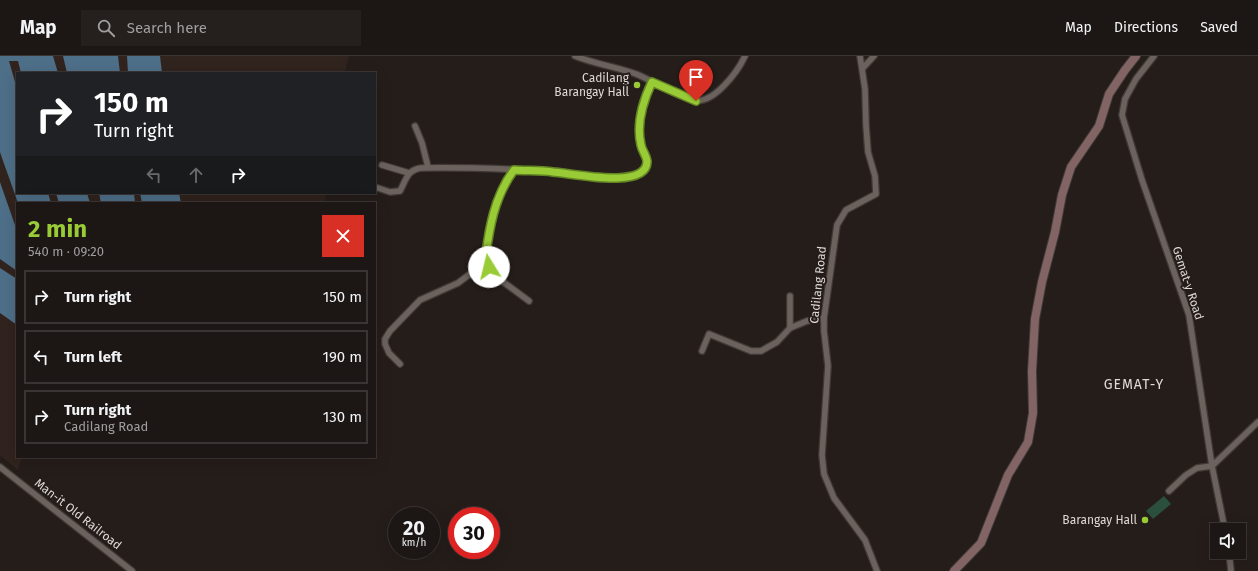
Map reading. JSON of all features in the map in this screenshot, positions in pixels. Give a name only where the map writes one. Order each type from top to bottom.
[{"type":"street","points":[[575,56],[637,74],[696,101],[704,99],[721,89],[734,76],[745,56]]},
{"type":"street","name":"Cadilang Road","points":[[860,56],[865,89],[868,152],[876,176],[876,194],[846,210],[837,225],[824,318],[828,366],[822,455],[824,474],[834,498],[865,540],[877,571]]},
{"type":"street","points":[[863,68],[874,56]]},
{"type":"street","points":[[954,571],[981,543],[1008,475],[1028,442],[1033,414],[1032,371],[1034,319],[1055,232],[1062,195],[1071,167],[1099,126],[1109,94],[1124,70],[1136,56]]},
{"type":"street","name":"Gemat-y Road","points":[[1154,56],[1136,79],[1125,99],[1122,115],[1142,180],[1189,315],[1212,466],[1224,523]]},
{"type":"street","points":[[376,187],[390,192],[400,191],[409,173],[415,169],[428,167],[553,172],[603,179],[634,175],[642,172],[646,168],[647,160],[641,145],[639,128],[645,98],[652,82]]},
{"type":"street","points":[[415,126],[422,143],[428,167]]},
{"type":"street","points":[[382,165],[409,173]]},
{"type":"street","points":[[400,364],[389,353],[385,344],[385,338],[420,300],[458,283],[485,261],[489,229],[496,205],[505,182],[514,170]]},
{"type":"street","points":[[485,261],[498,278],[529,301]]},
{"type":"street","points":[[790,296],[790,328]]},
{"type":"street","points":[[702,351],[709,334],[751,351],[761,351],[777,342],[790,328],[807,321],[824,318]]},
{"type":"street","points":[[1169,491],[1186,475],[1197,468],[1212,466],[1258,422]]},
{"type":"street","name":"Man-it Old Railroad","points":[[0,467],[132,571]]},
{"type":"street","points":[[1230,559],[1231,571]]},
{"type":"shaded area","points":[[0,56],[349,56],[345,72],[16,72],[16,194],[327,194],[324,202],[16,202],[16,458],[22,458],[18,470],[0,455]]},
{"type":"green space","points":[[1164,496],[1171,504],[1153,519],[1146,511]]},
{"type":"water","points":[[0,56],[53,56],[58,72],[21,72],[18,61],[9,61],[16,86],[16,194],[48,194],[51,202],[18,202],[0,152]]},
{"type":"water","points":[[63,56],[118,56],[120,72],[67,72]]},
{"type":"water","points":[[127,56],[160,56],[162,72],[128,72]]},
{"type":"water","points":[[0,182],[16,228],[16,270],[0,259]]},
{"type":"water","points":[[56,194],[87,194],[90,202],[59,202]]},
{"type":"water","points":[[99,194],[134,194],[135,202],[101,202]]},
{"type":"water","points":[[140,194],[179,194],[181,202],[142,202]]},
{"type":"water","points":[[0,268],[16,278],[16,324],[0,313]]},
{"type":"place","name":"Cadilang Barangay Hall","points":[[637,85]]},
{"type":"place","name":"Barangay Hall","points":[[1145,520]]},
{"type":"district","name":"GEMAT-Y","points":[[1134,384]]},
{"type":"route","points":[[489,267],[485,261],[489,229],[505,182],[514,170],[553,172],[603,179],[634,175],[642,172],[646,168],[647,160],[641,145],[639,128],[645,98],[652,82],[696,101]]}]
